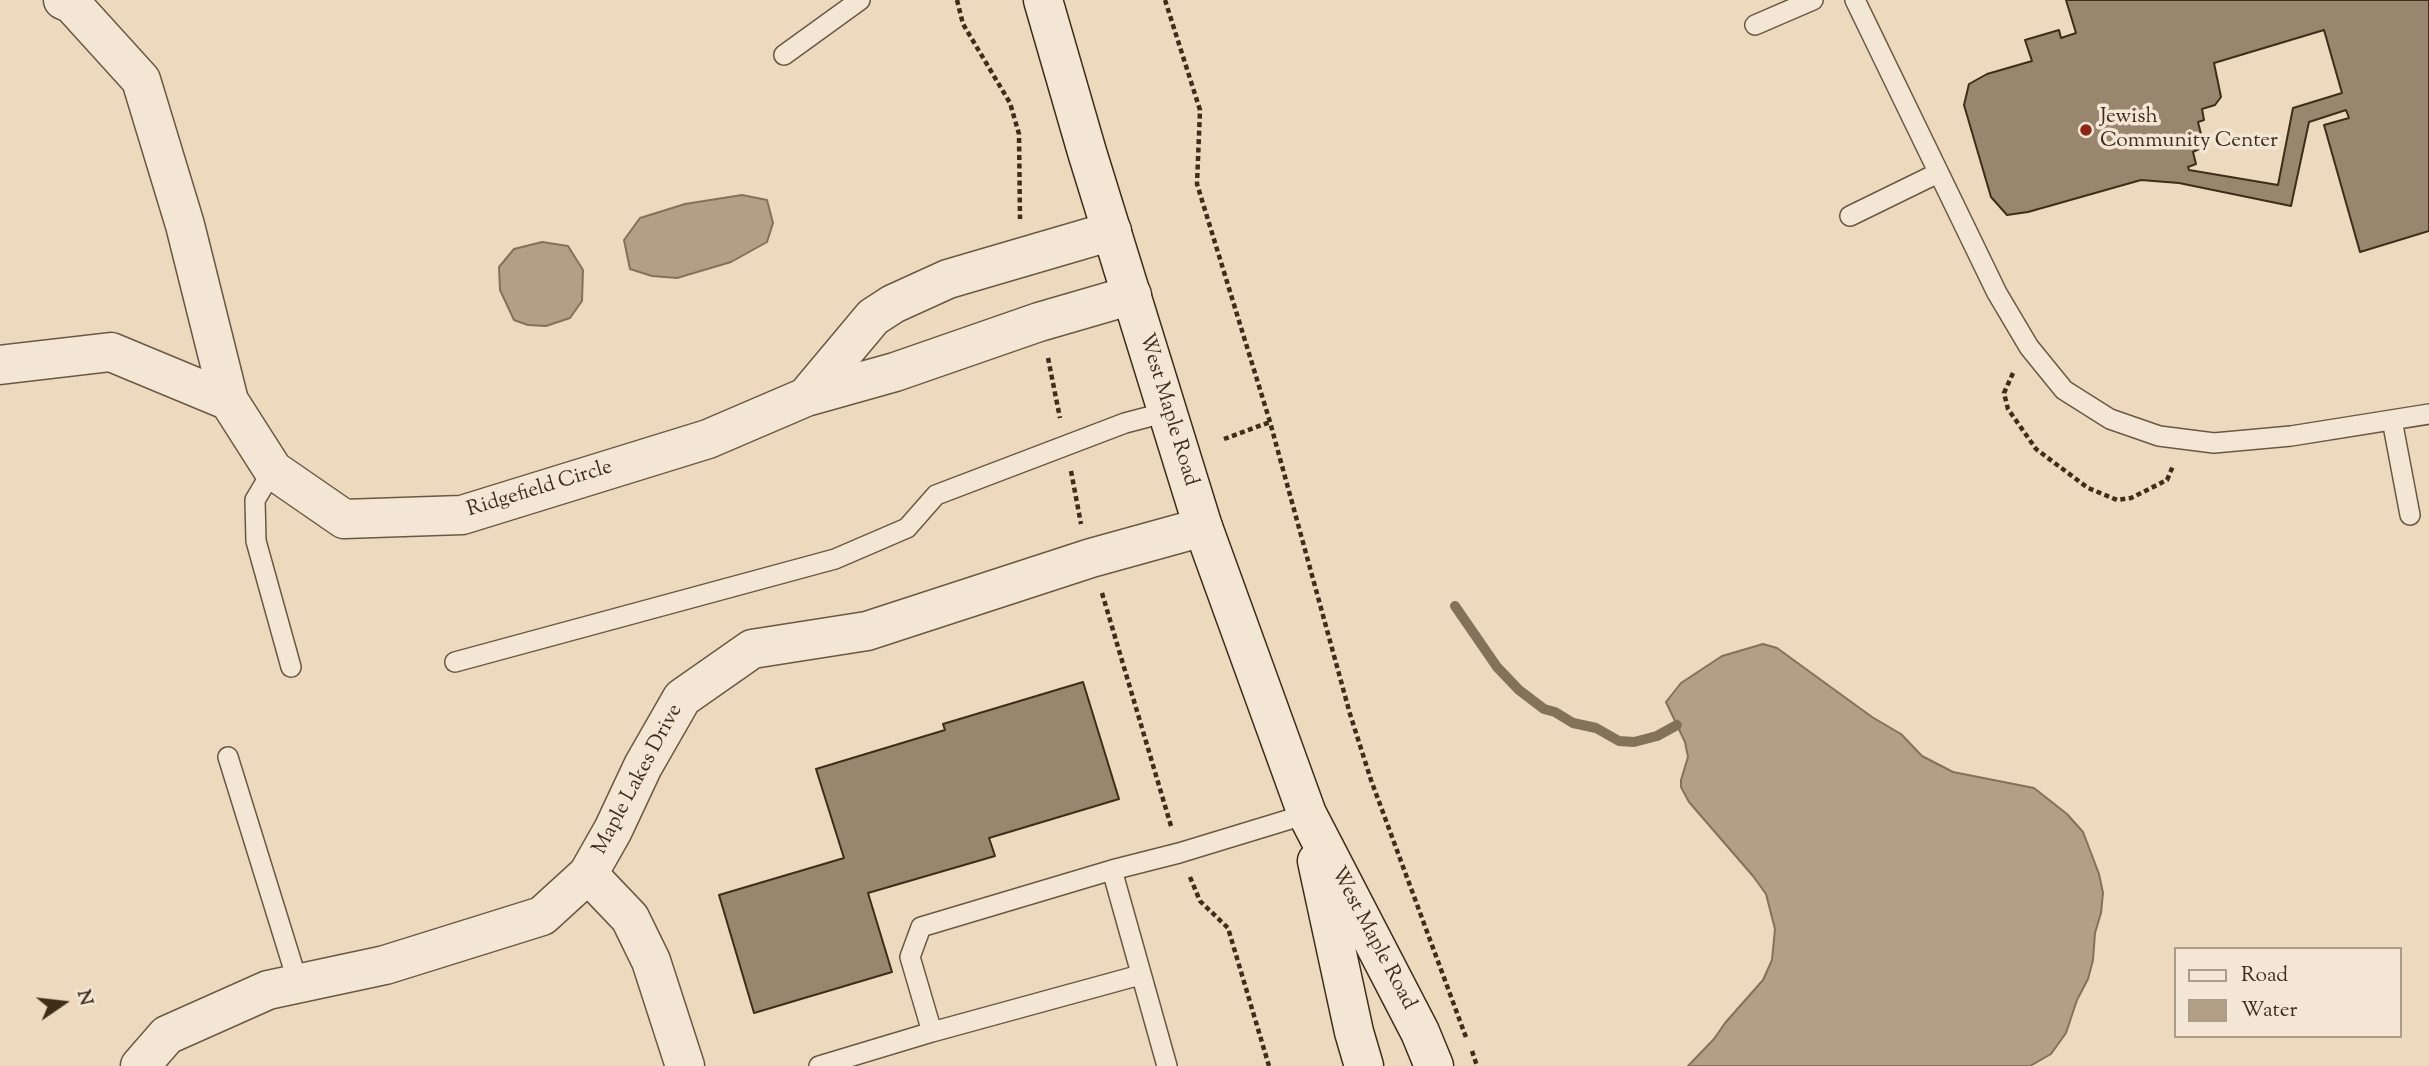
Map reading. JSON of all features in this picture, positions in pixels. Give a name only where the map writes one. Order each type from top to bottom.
[{"type":"street","name":"Ridgefield Circle","points":[[63,0],[72,4],[141,80],[185,225],[229,401],[273,470],[344,519],[461,514],[708,439],[806,397],[895,372],[1040,322],[1132,295]]},
{"type":"street","name":"West Maple Road","points":[[1043,0],[1203,527],[1307,814],[1420,1032],[1434,1066]]},
{"type":"street","name":"Ridgefield Circle","points":[[806,397],[873,317],[893,304],[948,279],[1112,231]]},
{"type":"street","points":[[0,365],[111,352],[229,401]]},
{"type":"street","name":"Maple Lakes Drive","points":[[140,1066],[167,1035],[268,990],[385,965],[542,916],[588,874],[613,830],[643,766],[682,698],[752,649],[867,631],[1091,558],[1203,527]]},
{"type":"street","name":"West Maple Road","points":[[1307,814],[1354,1032],[1364,1066]]},
{"type":"street","points":[[588,874],[630,918],[651,961],[685,1066]]},
{"type":"lane","points":[[784,55],[860,0]]},
{"type":"lane","points":[[1755,25],[1813,0]]},
{"type":"lane","points":[[1855,0],[1997,293],[2038,358],[2064,390],[2110,419],[2159,436],[2214,443],[2291,436],[2429,414]]},
{"type":"lane","points":[[1850,216],[1938,173]]},
{"type":"lane","points":[[455,662],[835,559],[907,528],[936,495],[1125,423],[1167,411]]},
{"type":"lane","points":[[2392,420],[2410,515]]},
{"type":"lane","points":[[273,470],[255,500],[256,541],[291,667]]},
{"type":"lane","points":[[228,757],[298,984]]},
{"type":"lane","points":[[932,1032],[910,957],[921,927],[1307,814]]},
{"type":"lane","points":[[1112,870],[1167,1066]]},
{"type":"lane","points":[[818,1066],[1140,975]]},
{"type":"path","points":[[1165,0],[1200,110],[1197,184],[1270,422],[1371,780],[1477,1066]]},
{"type":"path","points":[[2038,358],[2012,374],[2004,393],[2008,409],[2035,449],[2088,488],[2117,500],[2132,498],[2167,480],[2173,465],[2177,438]]},
{"type":"path","points":[[1224,439],[1270,422]]},
{"type":"water","points":[[742,195],[767,200],[773,223],[767,242],[731,262],[677,278],[652,276],[630,269],[624,240],[640,218],[685,204]]},
{"type":"water","points":[[542,242],[568,246],[583,270],[582,301],[570,318],[546,326],[528,325],[514,320],[500,290],[499,267],[514,249]]},
{"type":"water","points":[[1763,644],[1777,648],[1872,717],[1901,734],[1922,756],[1953,772],[2034,788],[2067,814],[2083,832],[2099,874],[2103,893],[2101,913],[2088,979],[2077,1000],[2066,1033],[2051,1054],[2030,1066],[1688,1066],[1763,980],[1772,960],[1775,929],[1766,894],[1689,802],[1681,787],[1688,757],[1685,742],[1666,702],[1681,683],[1722,656]]},
{"type":"building","name":"Jewish Community Center","points":[[2066,0],[2429,0],[2429,231],[2360,252],[2324,125],[2349,118],[2346,110],[2309,122],[2291,206],[2179,183],[2141,180],[2028,212],[2007,215],[1991,197],[1964,105],[1969,84],[1987,74],[2032,61],[2025,40],[2059,30],[2061,38],[2076,33]],"holes":[[[2324,30],[2342,93],[2293,108],[2278,185],[2189,170],[2188,167],[2196,164],[2193,152],[2199,149],[2196,136],[2201,134],[2198,122],[2204,120],[2202,109],[2215,105],[2221,97],[2214,63]]]},
{"type":"building","points":[[1083,682],[1119,799],[989,838],[995,856],[868,893],[892,972],[754,1013],[719,895],[844,858],[816,769],[945,730],[943,724]]},
{"type":"waterway","points":[[1455,606],[1497,667],[1519,690],[1544,709],[1573,723],[1596,728],[1619,741],[1634,742],[1657,736],[1677,725]]},
{"type":"place","name":"Jewish Community Center","points":[[2086,130]]}]
